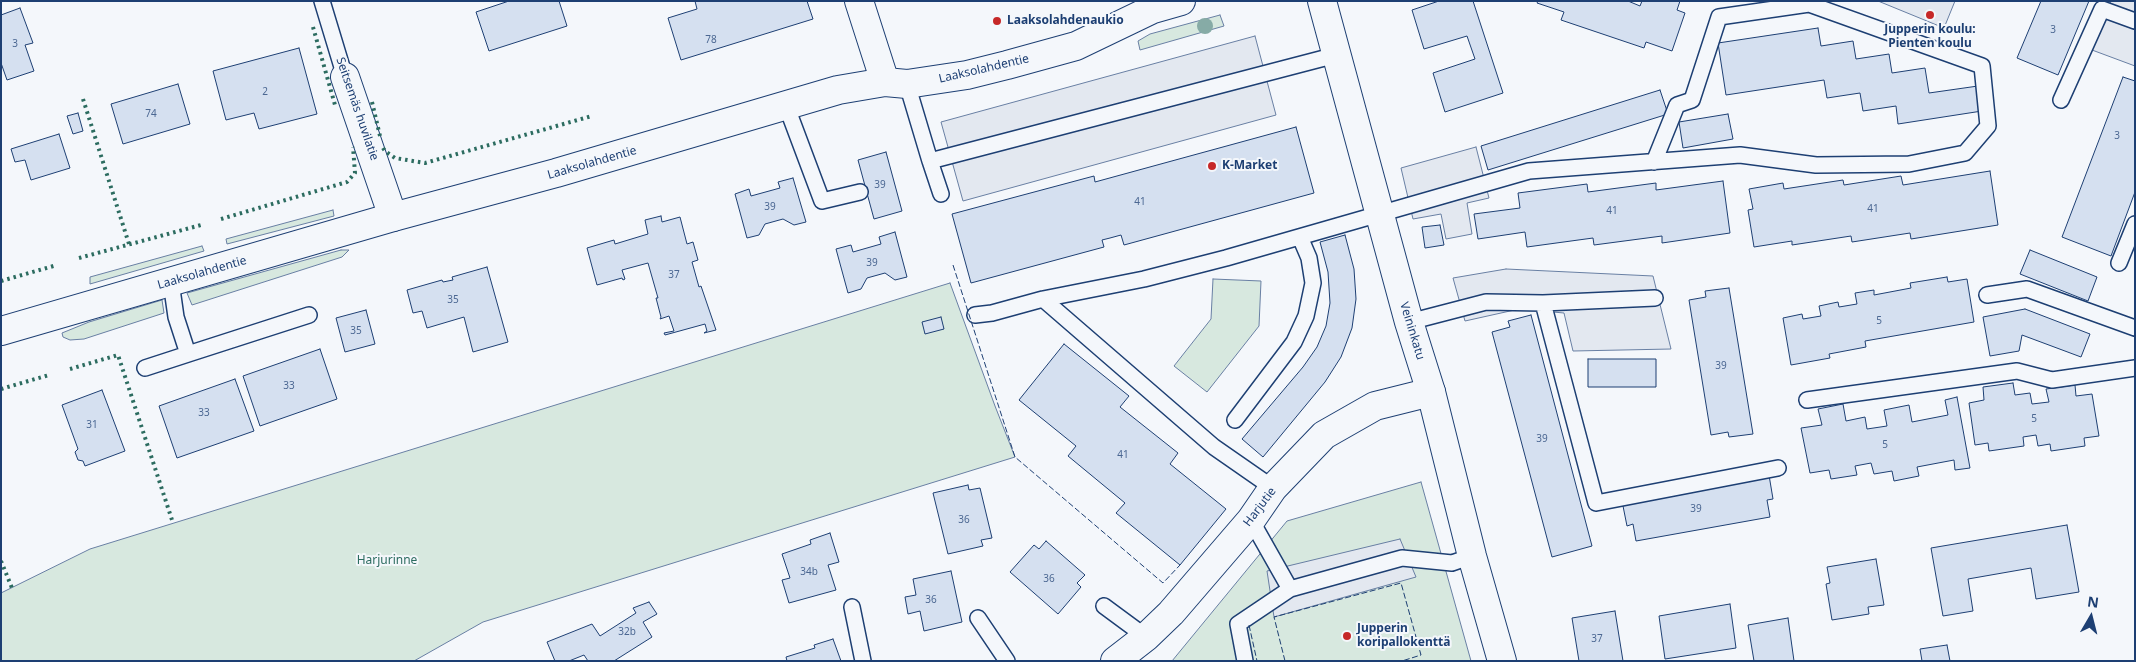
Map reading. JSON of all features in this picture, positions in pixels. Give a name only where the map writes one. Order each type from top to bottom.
[{"type":"street","points":[[859,1],[896,83]]},
{"type":"street","name":"Laaksolahdentie","points":[[1,331],[393,217],[556,173],[838,90],[967,75],[1076,46],[1153,9],[1181,1]]},
{"type":"street","name":"Veininkatu","points":[[1322,1],[1409,322],[1431,392],[1472,556],[1502,661]]},
{"type":"street","name":"Seitsemäs huvilatie","points":[[345,77],[393,217]]},
{"type":"street","name":"Harjutie","points":[[1115,661],[1146,637],[1171,613],[1251,520],[1273,488],[1324,435],[1375,406],[1431,392]]},
{"type":"lane","name":"Seitsemäs huvilatie","points":[[322,1],[345,77]]},
{"type":"lane","points":[[976,314],[992,313],[1042,299],[1144,280],[1380,216],[1529,171],[1654,162],[1740,155],[1816,165],[1909,164],[1965,153],[1988,126],[1982,66],[1809,4],[1718,17],[1692,100],[1677,105],[1654,162]]},
{"type":"lane","points":[[2061,100],[2102,9],[2135,22]]},
{"type":"lane","points":[[930,160],[1336,55]]},
{"type":"lane","points":[[896,83],[930,160],[941,194]]},
{"type":"lane","points":[[786,105],[822,201],[860,192]]},
{"type":"lane","points":[[2119,263],[2135,224]]},
{"type":"lane","points":[[1235,420],[1294,342],[1306,316],[1313,283],[1309,258],[1300,237]]},
{"type":"lane","points":[[171,282],[176,317],[188,354]]},
{"type":"lane","points":[[1987,295],[2027,289],[2135,328]]},
{"type":"lane","points":[[1409,322],[1486,302],[1543,303],[1655,298]]},
{"type":"lane","points":[[1042,299],[1214,448],[1273,488]]},
{"type":"lane","points":[[1543,303],[1596,503],[1778,468]]},
{"type":"lane","points":[[145,368],[310,315]]},
{"type":"lane","points":[[1807,400],[2017,371],[2052,380],[2135,368]]},
{"type":"lane","points":[[1251,520],[1290,589]]},
{"type":"lane","points":[[1245,661],[1238,624],[1290,589],[1402,558],[1452,563],[1472,556]]},
{"type":"lane","points":[[1104,606],[1146,637]]},
{"type":"lane","points":[[852,607],[863,661]]},
{"type":"lane","points":[[978,618],[1008,661]]},
{"type":"green space","points":[[1220,15],[1224,26],[1140,50],[1138,41],[1150,34]]},
{"type":"green space","points":[[333,210],[334,216],[227,244],[226,239]]},
{"type":"green space","points":[[202,246],[204,251],[90,284],[90,277]]},
{"type":"green space","points":[[341,250],[349,250],[342,257],[192,305],[187,293]]},
{"type":"green space","points":[[1213,279],[1261,281],[1259,326],[1207,392],[1174,366],[1211,319]]},
{"type":"green space","name":"Harjurinne","points":[[950,283],[1015,457],[483,622],[414,661],[1,661],[1,593],[90,549]]},
{"type":"green space","points":[[162,300],[164,313],[84,339],[70,340],[63,337],[62,333],[89,322]]},
{"type":"green space","points":[[1421,482],[1471,661],[1172,661],[1287,521]]},
{"type":"shaded area","name":"Jupperin koulu: Pienten koulu","points":[[1878,1],[1955,1],[1944,28]]},
{"type":"shaded area","points":[[2111,1],[2135,1],[2135,66],[2092,50]]},
{"type":"shaded area","points":[[1255,36],[1276,115],[963,201],[941,122]]},
{"type":"shaded area","points":[[1476,147],[1489,198],[1467,203],[1472,234],[1446,239],[1441,214],[1413,219],[1401,168]]},
{"type":"shaded area","points":[[1506,269],[1653,276],[1671,349],[1573,351],[1564,313],[1519,309],[1465,321],[1453,278]]},
{"type":"shaded area","points":[[1400,539],[1416,577],[1274,617],[1267,571]]},
{"type":"building","points":[[509,1],[559,1],[567,26],[489,51],[476,12]]},
{"type":"building","points":[[695,1],[807,1],[813,19],[681,60],[668,18],[697,9]]},
{"type":"building","points":[[1439,1],[1473,1],[1503,93],[1445,112],[1433,73],[1475,59],[1467,36],[1424,49],[1412,10]]},
{"type":"building","points":[[1538,1],[1628,1],[1640,6],[1642,1],[1680,1],[1677,10],[1685,13],[1672,51],[1646,42],[1644,48],[1561,20],[1564,12],[1537,3]]},
{"type":"building","points":[[2041,1],[2089,1],[2058,75],[2017,58]]},
{"type":"building","points":[[20,8],[33,43],[25,45],[34,71],[7,80],[1,63],[1,15]]},
{"type":"building","points":[[1818,28],[1821,46],[1853,41],[1856,59],[1889,54],[1892,73],[1925,68],[1929,93],[1978,86],[1982,111],[1898,124],[1896,106],[1863,111],[1860,93],[1827,98],[1824,80],[1726,95],[1718,43]]},
{"type":"building","points":[[299,48],[317,114],[259,129],[254,113],[226,120],[213,71]]},
{"type":"building","points":[[2123,77],[2135,81],[2135,192],[2111,256],[2062,237]]},
{"type":"building","points":[[178,84],[190,124],[123,144],[111,104]]},
{"type":"building","points":[[1660,90],[1668,114],[1488,170],[1481,146]]},
{"type":"building","points":[[78,113],[83,131],[73,134],[67,116]]},
{"type":"building","points":[[1728,114],[1733,139],[1683,148],[1679,122]]},
{"type":"building","points":[[1296,127],[1314,193],[1124,245],[1121,235],[1102,240],[1104,247],[971,283],[952,214],[1094,176],[1095,182]]},
{"type":"building","points":[[59,134],[70,168],[31,180],[25,160],[15,162],[11,149]]},
{"type":"building","points":[[886,152],[902,211],[874,219],[858,160]]},
{"type":"building","points":[[1990,171],[1998,225],[1911,239],[1910,233],[1852,242],[1851,236],[1792,245],[1792,241],[1754,247],[1748,210],[1753,209],[1749,189],[1783,183],[1784,189],[1843,180],[1844,185],[1901,176],[1903,185]]},
{"type":"building","points":[[793,178],[806,222],[794,225],[783,219],[765,224],[759,235],[747,238],[735,194],[749,189],[751,196],[780,188],[778,182]]},
{"type":"building","points":[[1723,181],[1730,233],[1662,243],[1662,236],[1594,245],[1593,238],[1527,247],[1525,232],[1478,239],[1474,214],[1520,208],[1518,193],[1587,184],[1588,192],[1656,183],[1656,190]]},
{"type":"building","points":[[661,216],[662,222],[680,217],[687,244],[693,242],[698,260],[692,262],[699,287],[701,286],[716,330],[704,333],[707,331],[705,324],[665,335],[664,333],[674,331],[669,316],[660,319],[656,298],[658,298],[648,263],[622,270],[625,279],[623,280],[622,278],[597,285],[587,248],[614,240],[615,244],[648,234],[645,220]]},
{"type":"building","points":[[1440,225],[1444,245],[1425,248],[1422,227]]},
{"type":"building","points":[[895,232],[907,277],[895,280],[885,273],[867,278],[861,289],[848,293],[836,249],[851,245],[853,252],[881,244],[879,237]]},
{"type":"building","points":[[1345,235],[1354,269],[1356,299],[1352,328],[1341,357],[1325,382],[1263,457],[1242,439],[1303,367],[1317,347],[1326,326],[1330,303],[1328,272],[1320,242]]},
{"type":"building","points":[[2030,250],[2097,277],[2088,301],[2020,274]]},
{"type":"building","points":[[487,267],[508,342],[473,352],[464,317],[427,328],[422,311],[413,313],[407,290],[442,280],[443,282],[453,280],[452,277]]},
{"type":"building","points":[[1947,277],[1948,282],[1967,279],[1974,322],[1865,341],[1866,347],[1829,354],[1830,358],[1791,365],[1783,318],[1802,314],[1803,319],[1821,316],[1819,306],[1838,302],[1839,307],[1857,304],[1855,293],[1874,290],[1874,295],[1911,288],[1910,283]]},
{"type":"building","points":[[1729,288],[1753,434],[1729,437],[1728,432],[1711,435],[1689,300],[1706,297],[1705,291]]},
{"type":"building","points":[[2025,309],[2090,334],[2081,357],[2022,335],[2019,351],[1990,356],[1983,317]]},
{"type":"building","points":[[366,310],[375,344],[345,352],[336,318]]},
{"type":"building","points":[[1531,315],[1592,546],[1552,557],[1492,332],[1510,327],[1508,321]]},
{"type":"building","points":[[941,317],[944,329],[925,334],[922,322]]},
{"type":"building","points":[[1064,344],[1129,396],[1120,407],[1178,453],[1170,464],[1226,509],[1180,565],[1116,513],[1125,503],[1068,456],[1076,446],[1019,400]]},
{"type":"building","points":[[320,349],[337,399],[260,426],[243,376]]},
{"type":"building","points":[[1588,359],[1656,359],[1656,387],[1588,387]]},
{"type":"building","points":[[235,379],[254,431],[177,458],[159,406]]},
{"type":"building","points":[[2013,383],[2015,395],[2030,393],[2032,404],[2049,402],[2046,389],[2075,385],[2076,396],[2092,394],[2099,436],[2084,438],[2085,446],[2051,451],[2050,444],[2038,446],[2036,435],[2023,437],[2024,446],[1989,451],[1988,443],[1975,445],[1969,403],[1984,400],[1983,387]]},
{"type":"building","points":[[102,390],[125,451],[85,466],[83,461],[78,460],[75,452],[78,449],[62,405]]},
{"type":"building","points":[[1957,397],[1970,468],[1955,470],[1954,460],[1917,467],[1919,476],[1894,481],[1892,471],[1874,474],[1871,463],[1855,466],[1857,475],[1831,479],[1829,470],[1810,473],[1801,428],[1822,425],[1818,409],[1843,404],[1846,421],[1865,417],[1867,429],[1887,426],[1884,410],[1909,405],[1912,422],[1948,415],[1945,400]]},
{"type":"building","points":[[1769,475],[1773,499],[1767,500],[1770,517],[1636,541],[1633,524],[1627,526],[1622,501]]},
{"type":"building","points":[[968,485],[969,490],[980,488],[992,538],[981,540],[983,546],[948,554],[933,493]]},
{"type":"building","points":[[2067,525],[2079,592],[2036,599],[2031,568],[1968,579],[1973,611],[1943,616],[1931,548]]},
{"type":"building","points":[[830,533],[839,562],[828,565],[836,590],[789,603],[782,580],[790,578],[782,554],[811,544],[810,540]]},
{"type":"building","points":[[1046,541],[1085,575],[1077,583],[1081,587],[1058,614],[1010,572],[1034,545],[1039,549]]},
{"type":"building","points":[[1876,559],[1884,605],[1868,607],[1869,614],[1832,620],[1826,584],[1830,583],[1827,567]]},
{"type":"building","points":[[951,571],[962,622],[924,631],[920,611],[908,614],[905,597],[916,595],[913,579]]},
{"type":"building","points":[[649,602],[657,614],[643,622],[652,637],[614,661],[588,661],[584,655],[569,661],[555,661],[547,642],[592,624],[600,636],[636,613],[633,608]]},
{"type":"building","points":[[1730,604],[1736,648],[1665,659],[1659,616]]},
{"type":"building","points":[[1615,611],[1623,661],[1579,661],[1572,618]]},
{"type":"building","points":[[1788,618],[1794,661],[1754,661],[1748,625]]},
{"type":"building","points":[[833,639],[841,661],[787,661],[786,657],[815,648],[814,645]]},
{"type":"building","points":[[1947,645],[1950,661],[1922,661],[1920,649]]},
{"type":"hedge","points":[[313,27],[335,105]]},
{"type":"hedge","points":[[83,99],[129,244]]},
{"type":"hedge","points":[[372,102],[380,136]]},
{"type":"hedge","points":[[383,148],[395,158],[425,163],[592,116]]},
{"type":"hedge","points":[[221,219],[347,182],[355,173],[353,147]]},
{"type":"hedge","points":[[79,258],[201,225]]},
{"type":"hedge","points":[[1,281],[57,265]]},
{"type":"hedge","points":[[70,369],[118,355],[173,523]]},
{"type":"hedge","points":[[1,389],[49,375]]},
{"type":"hedge","points":[[1,561],[12,588]]},
{"type":"fence","points":[[953,265],[1015,457],[1163,583],[1180,565]]},
{"type":"fence","points":[[1285,661],[1274,617],[1401,583],[1421,655],[1402,661]]},
{"type":"fence","points":[[1249,625],[1257,661]]},
{"type":"place","name":"Jupperin koulu: Pienten koulu","points":[[1930,15]]},
{"type":"place","name":"Laaksolahdenaukio","points":[[997,21]]},
{"type":"place","name":"K-Market","points":[[1212,166]]},
{"type":"place","name":"Jupperin koripallokenttä","points":[[1347,636]]}]
